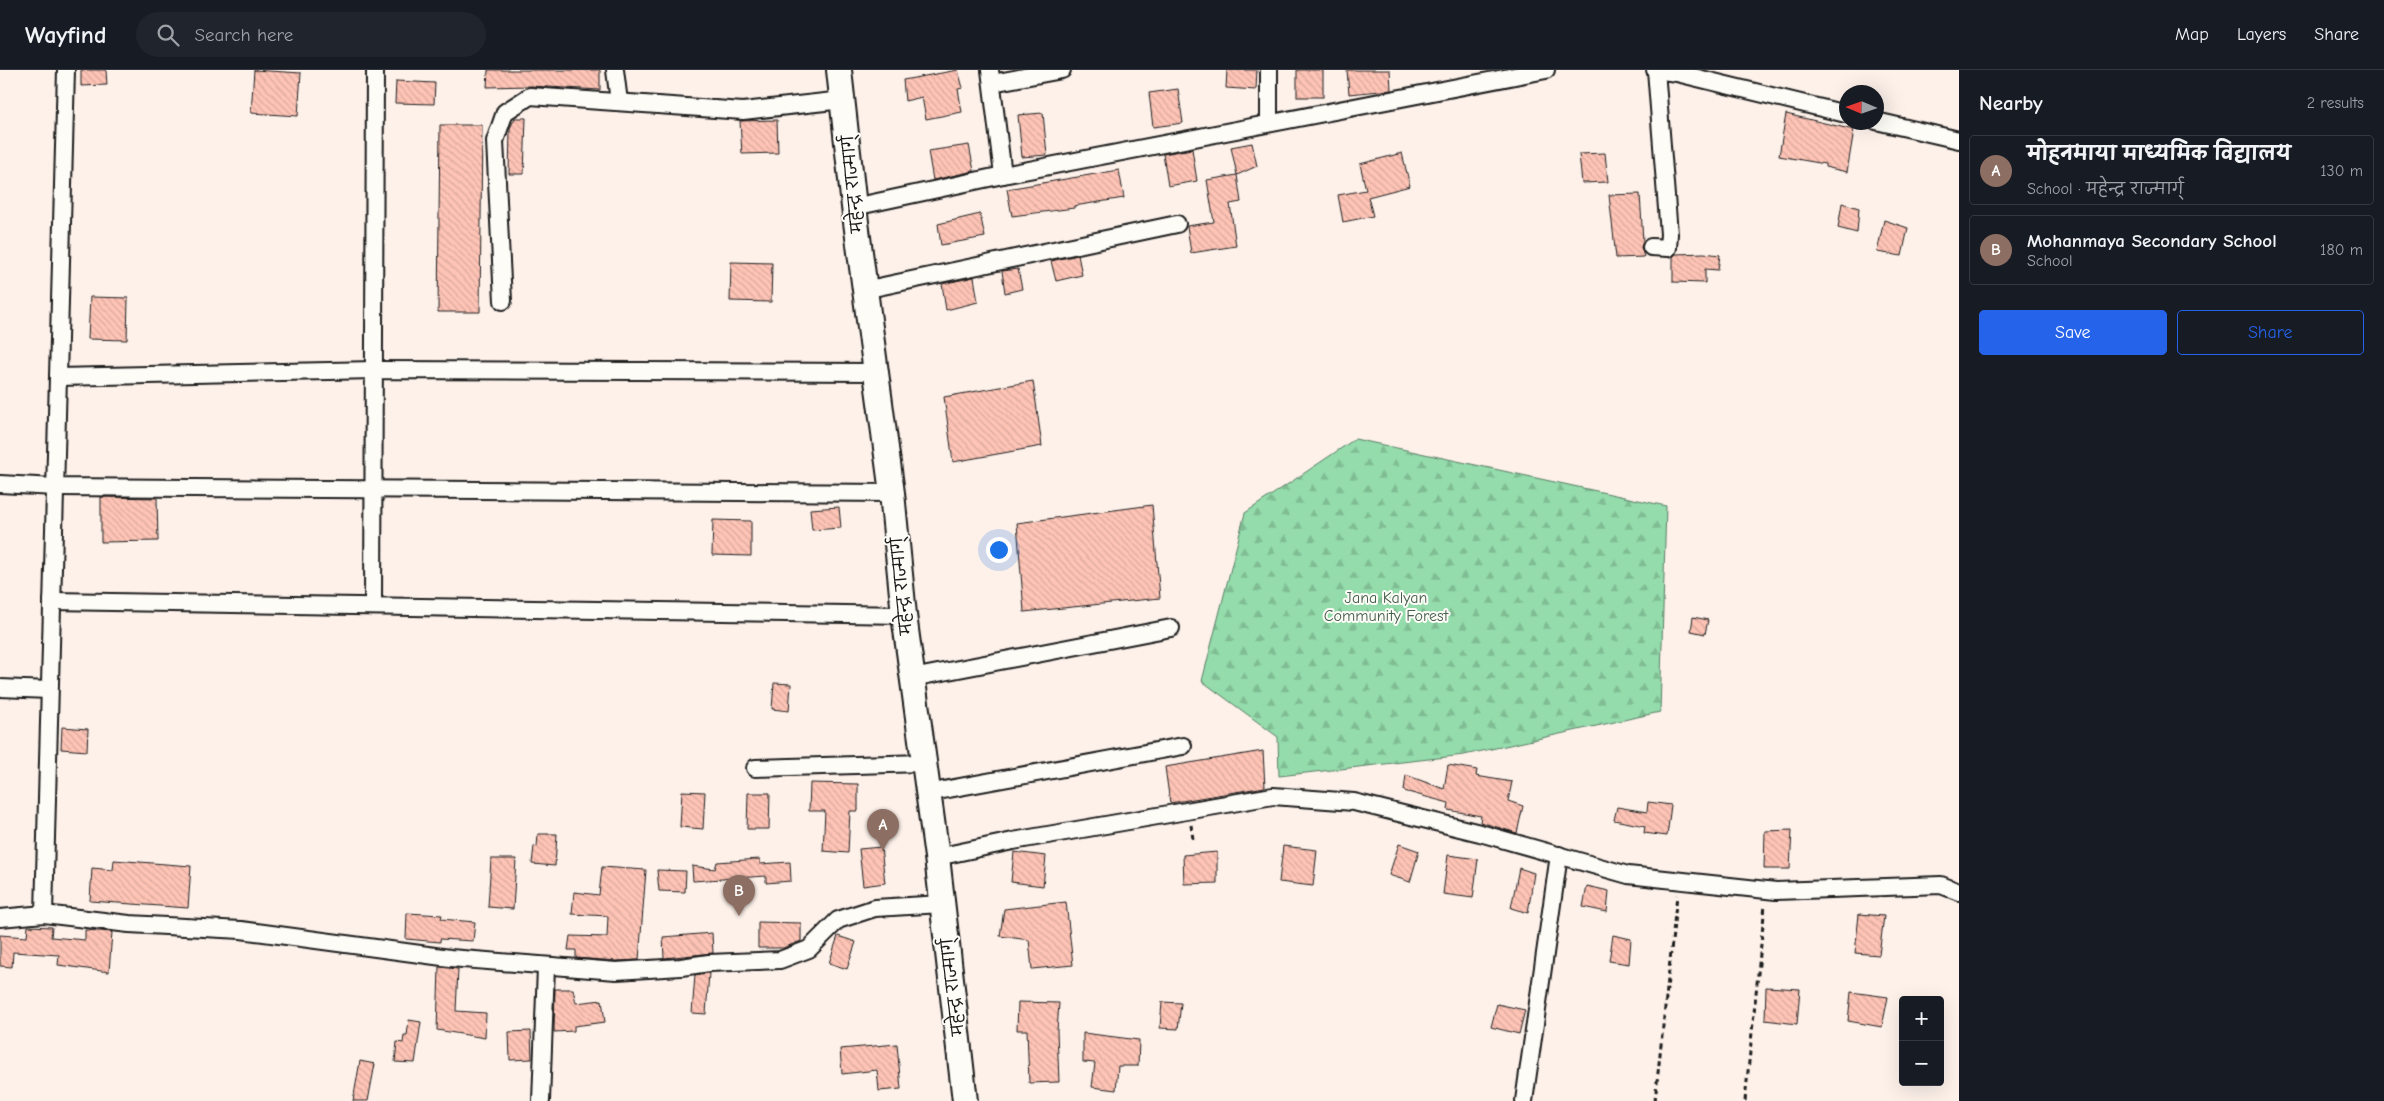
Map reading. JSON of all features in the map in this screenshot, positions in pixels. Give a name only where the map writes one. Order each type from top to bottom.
[{"type":"highway","name":"महेन्द्र राज्मार्ग्","points":[[839,70],[864,290],[892,493],[904,615],[937,857],[965,1101]]},
{"type":"street","points":[[44,914],[66,70]]},
{"type":"street","points":[[373,605],[375,70]]},
{"type":"street","points":[[615,70],[619,102]]},
{"type":"street","points":[[1003,175],[991,77],[1062,70]]},
{"type":"street","points":[[1269,70],[1269,124]]},
{"type":"street","points":[[854,207],[1003,175],[1269,124],[1497,75],[1546,70]]},
{"type":"street","points":[[1651,246],[1668,248],[1670,234],[1655,70],[1677,73],[1839,112]]},
{"type":"street","points":[[503,301],[495,141],[505,112],[530,96],[743,111],[843,100]]},
{"type":"street","points":[[1884,123],[1959,140]]},
{"type":"street","points":[[864,290],[1177,224]]},
{"type":"street","points":[[58,377],[375,370],[875,372]]},
{"type":"street","points":[[0,484],[55,487],[892,493]]},
{"type":"street","points":[[52,600],[904,615]]},
{"type":"street","points":[[912,678],[1171,628]]},
{"type":"street","points":[[0,688],[49,690]]},
{"type":"street","points":[[927,793],[1183,746]]},
{"type":"street","points":[[755,768],[923,763]]},
{"type":"street","points":[[937,857],[1013,841],[1273,796],[1354,802],[1480,833],[1628,874],[1766,890],[1940,885],[1959,892]]},
{"type":"street","points":[[1524,1101],[1559,855]]},
{"type":"street","points":[[0,918],[44,914],[129,924],[241,930],[450,958],[616,971],[681,967],[709,962],[780,960],[809,949],[838,920],[875,908],[942,904]]},
{"type":"street","points":[[541,1101],[546,967]]},
{"type":"path","points":[[1655,1101],[1678,880]]},
{"type":"path","points":[[1745,1101],[1766,890]]},
{"type":"green space","name":"Jana Kalyan Community Forest","points":[[1355,439],[1666,506],[1660,712],[1464,755],[1279,776],[1278,737],[1202,681],[1245,513]]},
{"type":"building","points":[[81,70],[106,70],[107,85],[81,86]]},
{"type":"building","points":[[254,70],[301,73],[298,116],[251,113]]},
{"type":"building","points":[[488,70],[600,70],[600,90],[531,86],[487,87]]},
{"type":"building","points":[[958,70],[963,88],[958,89],[962,112],[926,119],[922,97],[905,101],[903,80]]},
{"type":"building","points":[[1227,70],[1257,70],[1256,90],[1226,88]]},
{"type":"building","points":[[1297,70],[1323,70],[1323,97],[1297,97]]},
{"type":"building","points":[[1347,70],[1390,70],[1391,90],[1349,94]]},
{"type":"building","points":[[396,81],[435,83],[434,104],[395,103]]},
{"type":"building","points":[[1178,89],[1183,123],[1153,127],[1149,93]]},
{"type":"building","points":[[1043,113],[1047,155],[1022,157],[1018,115]]},
{"type":"building","points":[[1786,114],[1839,126],[1839,130],[1854,130],[1847,172],[1825,167],[1825,164],[1779,156]]},
{"type":"building","points":[[515,118],[526,118],[524,174],[509,174],[510,128]]},
{"type":"building","points":[[777,120],[778,153],[742,154],[740,121]]},
{"type":"building","points":[[440,125],[482,125],[480,312],[438,312]]},
{"type":"building","points":[[1252,143],[1257,166],[1237,175],[1231,147]]},
{"type":"building","points":[[969,145],[974,171],[933,180],[928,151]]},
{"type":"building","points":[[1192,149],[1197,181],[1168,186],[1163,154]]},
{"type":"building","points":[[1402,153],[1410,186],[1368,197],[1373,216],[1343,222],[1338,195],[1366,190],[1360,164]]},
{"type":"building","points":[[1605,153],[1608,182],[1582,183],[1579,154]]},
{"type":"building","points":[[1119,170],[1124,198],[1074,206],[1074,208],[1012,216],[1007,189]]},
{"type":"building","points":[[1237,175],[1241,202],[1230,204],[1236,246],[1191,253],[1187,226],[1214,222],[1207,180]]},
{"type":"building","points":[[1640,194],[1643,241],[1641,247],[1644,257],[1616,258],[1609,195]]},
{"type":"building","points":[[1842,203],[1859,208],[1857,233],[1838,228]]},
{"type":"building","points":[[980,214],[985,237],[941,245],[938,224]]},
{"type":"building","points":[[1884,220],[1908,228],[1902,256],[1877,252]]},
{"type":"building","points":[[1704,253],[1720,255],[1718,270],[1705,269],[1705,283],[1673,282],[1673,257],[1676,254]]},
{"type":"building","points":[[1078,255],[1082,275],[1056,281],[1051,261]]},
{"type":"building","points":[[731,262],[772,263],[771,302],[730,301]]},
{"type":"building","points":[[1018,269],[1022,289],[1005,293],[1002,271]]},
{"type":"building","points":[[974,277],[978,302],[946,310],[942,284]]},
{"type":"building","points":[[90,297],[128,298],[127,340],[88,339]]},
{"type":"building","points":[[1033,381],[1042,446],[953,462],[944,397]]},
{"type":"building","points":[[101,497],[157,498],[158,541],[101,542]]},
{"type":"building","points":[[1152,505],[1160,598],[1024,612],[1017,523]]},
{"type":"building","points":[[839,507],[841,528],[812,530],[810,509]]},
{"type":"building","points":[[713,520],[751,521],[751,556],[712,555]]},
{"type":"building","points":[[1693,617],[1708,620],[1705,634],[1691,631]]},
{"type":"building","points":[[774,683],[791,684],[789,711],[772,709]]},
{"type":"building","points":[[62,727],[88,729],[87,751],[61,749]]},
{"type":"building","points":[[1263,751],[1265,787],[1170,803],[1165,767]]},
{"type":"building","points":[[1448,765],[1477,770],[1476,776],[1512,782],[1508,801],[1523,806],[1517,833],[1480,822],[1481,816],[1448,810],[1449,803],[1404,791],[1406,775],[1444,789]]},
{"type":"building","points":[[810,783],[858,784],[858,811],[850,811],[848,853],[823,851],[825,811],[809,811]]},
{"type":"building","points":[[682,791],[705,792],[703,829],[680,827]]},
{"type":"building","points":[[748,793],[770,793],[769,829],[747,829]]},
{"type":"building","points":[[1648,802],[1671,805],[1667,836],[1644,833],[1645,826],[1614,820],[1617,807],[1647,812]]},
{"type":"building","points":[[1792,830],[1790,869],[1764,869],[1765,831]]},
{"type":"building","points":[[538,834],[557,834],[555,866],[532,864],[534,846],[537,847]]},
{"type":"building","points":[[1399,844],[1419,851],[1410,882],[1389,875]]},
{"type":"building","points":[[1283,846],[1317,850],[1313,886],[1279,882]]},
{"type":"building","points":[[881,847],[885,883],[863,886],[859,849]]},
{"type":"building","points":[[1014,852],[1046,856],[1043,886],[1011,882]]},
{"type":"building","points":[[1217,852],[1217,883],[1184,884],[1183,855]]},
{"type":"building","points":[[1448,855],[1478,859],[1473,898],[1443,894]]},
{"type":"building","points":[[491,859],[516,859],[513,909],[488,907]]},
{"type":"building","points":[[760,859],[760,864],[790,862],[791,881],[766,883],[766,876],[693,881],[692,866],[715,869],[717,862]]},
{"type":"building","points":[[114,860],[191,866],[188,908],[90,901],[92,868],[113,870]]},
{"type":"building","points":[[602,867],[646,870],[639,960],[616,961],[576,958],[576,950],[568,950],[570,936],[607,937],[608,916],[572,914],[574,892],[599,895]]},
{"type":"building","points":[[1519,868],[1534,873],[1528,913],[1511,908]]},
{"type":"building","points":[[657,870],[686,871],[685,892],[659,891]]},
{"type":"building","points":[[1587,886],[1609,891],[1607,912],[1583,907]]},
{"type":"building","points":[[1066,902],[1073,965],[1032,969],[1029,940],[1000,936],[1004,909]]},
{"type":"building","points":[[407,913],[442,915],[441,919],[475,922],[473,941],[440,939],[440,942],[406,939]]},
{"type":"building","points":[[1859,914],[1884,916],[1879,955],[1855,953]]},
{"type":"building","points":[[758,922],[801,923],[801,941],[783,948],[758,948]]},
{"type":"building","points":[[28,926],[52,927],[51,937],[85,940],[85,930],[112,932],[109,972],[58,965],[59,955],[13,952],[12,967],[0,966],[0,935],[27,937]]},
{"type":"building","points":[[712,933],[713,953],[664,958],[663,937]]},
{"type":"building","points":[[1613,935],[1631,939],[1629,964],[1609,961]]},
{"type":"building","points":[[838,936],[856,942],[847,969],[829,963]]},
{"type":"building","points":[[439,967],[458,969],[456,1011],[486,1013],[485,1038],[437,1030]]},
{"type":"building","points":[[709,973],[706,1014],[692,1013],[695,975]]},
{"type":"building","points":[[1766,987],[1800,989],[1797,1024],[1765,1020]]},
{"type":"building","points":[[555,989],[573,989],[576,1003],[602,1000],[605,1022],[574,1026],[574,1031],[554,1032]]},
{"type":"building","points":[[1851,992],[1888,997],[1882,1027],[1848,1021]]},
{"type":"building","points":[[1018,1002],[1059,1003],[1057,1031],[1059,1082],[1029,1083],[1027,1030],[1017,1030]]},
{"type":"building","points":[[1162,1002],[1181,1003],[1178,1029],[1160,1028]]},
{"type":"building","points":[[1497,1004],[1525,1010],[1519,1034],[1491,1027]]},
{"type":"building","points":[[409,1020],[421,1022],[415,1063],[395,1062],[397,1042],[403,1043],[404,1035],[407,1035]]},
{"type":"building","points":[[531,1031],[532,1059],[510,1060],[509,1032]]},
{"type":"building","points":[[1083,1033],[1139,1040],[1138,1066],[1118,1066],[1116,1090],[1092,1087],[1095,1063],[1083,1062]]},
{"type":"building","points":[[897,1044],[901,1089],[879,1091],[877,1070],[842,1074],[840,1049]]},
{"type":"building","points":[[360,1061],[375,1064],[368,1101],[353,1101]]},
{"type":"place","name":"मोहनमाया माध्यमिक विद्यालय","points":[[883,850]]},
{"type":"place","name":"Mohanmaya Secondary School","points":[[739,916]]}]
